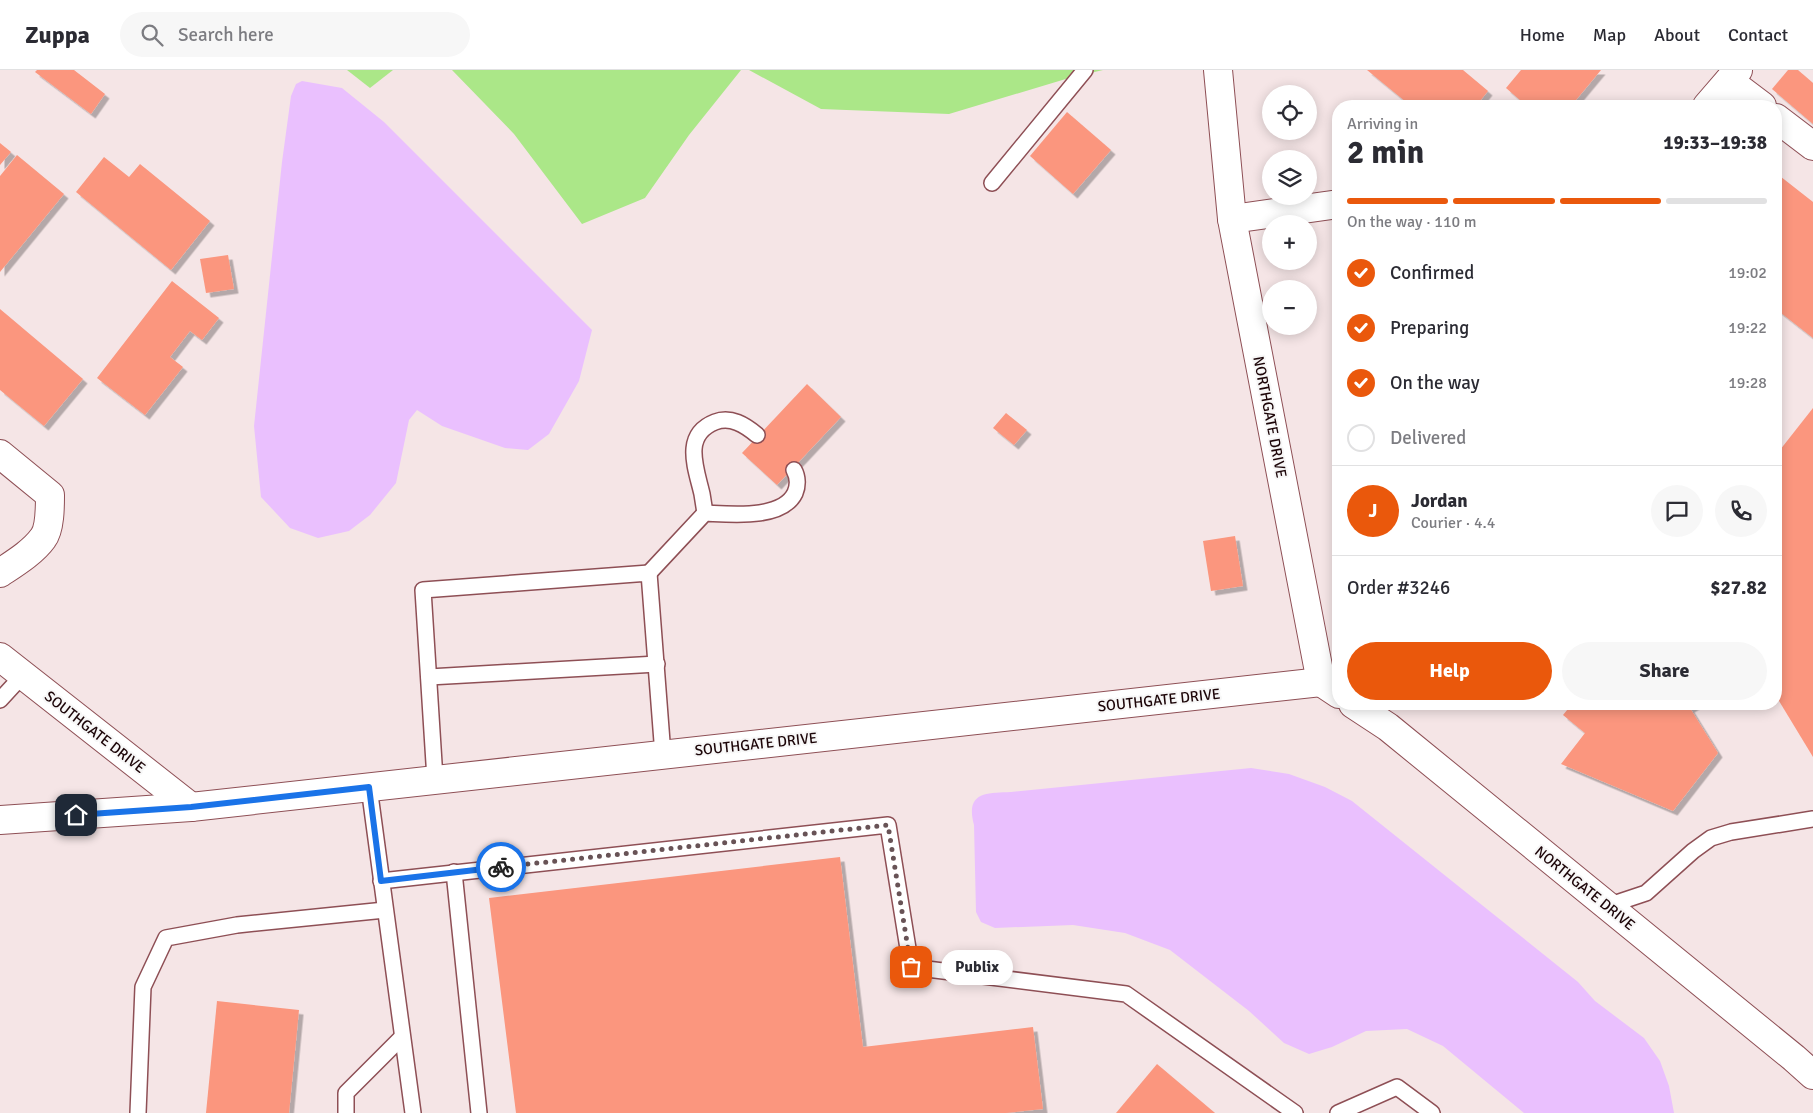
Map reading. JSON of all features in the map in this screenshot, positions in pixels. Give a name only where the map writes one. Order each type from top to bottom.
[{"type":"street","name":"NORTHGATE DRIVE","points":[[1218,70],[1232,219],[1330,688]]},
{"type":"street","points":[[1711,100],[1733,76],[1756,100]]},
{"type":"street","points":[[1782,123],[1813,146]]},
{"type":"street","points":[[1232,219],[1332,205]]},
{"type":"street","points":[[0,454],[50,495],[50,513],[45,537],[19,560],[0,573]]},
{"type":"street","name":"SOUTHGATE DRIVE","points":[[0,657],[191,807]]},
{"type":"street","name":"SOUTHGATE DRIVE","points":[[0,820],[191,807],[663,754],[1330,688]]},
{"type":"street","name":"NORTHGATE DRIVE","points":[[1362,710],[1388,727],[1813,1075]]},
{"type":"lane","points":[[992,183],[1085,70]]},
{"type":"lane","points":[[705,513],[693,454],[700,433],[706,426],[719,421],[730,420],[744,425],[757,435]]},
{"type":"lane","points":[[435,779],[423,590],[649,573],[705,513],[735,514],[777,510],[786,504],[796,490],[797,482],[794,470]]},
{"type":"lane","points":[[649,573],[663,754]]},
{"type":"lane","points":[[429,677],[657,664]]},
{"type":"lane","points":[[0,700],[23,675]]},
{"type":"lane","points":[[369,787],[413,1113]]},
{"type":"lane","points":[[1607,906],[1646,893],[1711,838],[1731,832],[1813,819]]},
{"type":"lane","points":[[381,881],[888,825],[911,967],[1126,994],[1295,1113]]},
{"type":"lane","points":[[454,872],[479,1113]]},
{"type":"lane","points":[[138,1113],[143,987],[166,938],[237,925],[385,910]]},
{"type":"lane","points":[[346,1113],[346,1093],[402,1037]]},
{"type":"lane","points":[[1338,1113],[1397,1087],[1432,1113]]},
{"type":"green space","points":[[347,70],[393,70],[370,88]]},
{"type":"green space","points":[[452,70],[741,70],[689,135],[645,198],[582,224],[514,134]]},
{"type":"green space","points":[[749,70],[1103,70],[1069,78],[949,114],[821,109]]},
{"type":"shaded area","points":[[302,81],[342,88],[384,122],[592,330],[579,381],[549,434],[528,450],[505,448],[442,426],[417,410],[409,420],[396,483],[370,515],[349,531],[318,538],[290,528],[261,497],[254,426],[282,162],[291,96],[296,84]]},
{"type":"shaded area","points":[[1251,768],[1289,774],[1325,787],[1352,801],[1578,982],[1595,1001],[1644,1038],[1660,1061],[1669,1086],[1674,1113],[1524,1113],[1443,1046],[1407,1029],[1366,1031],[1332,1047],[1309,1054],[1284,1043],[1249,1011],[1170,950],[1125,933],[1073,925],[995,928],[981,922],[976,912],[974,825],[972,814],[972,806],[980,796],[993,793]]},
{"type":"building","points":[[37,70],[74,70],[105,94],[91,114],[35,72]]},
{"type":"building","points":[[1367,70],[1463,70],[1488,91],[1481,100],[1404,100]]},
{"type":"building","points":[[1521,70],[1601,70],[1576,100],[1520,100],[1506,88]]},
{"type":"building","points":[[1788,70],[1798,70],[1813,83],[1813,124],[1772,89]]},
{"type":"building","points":[[1067,112],[1111,150],[1073,194],[1030,156]]},
{"type":"building","points":[[0,143],[11,152],[0,165]]},
{"type":"building","points":[[17,155],[64,194],[0,272],[0,176]]},
{"type":"building","points":[[104,157],[129,177],[140,164],[210,221],[171,270],[76,192]]},
{"type":"building","points":[[1782,178],[1813,202],[1813,338],[1782,314]]},
{"type":"building","points":[[228,255],[234,289],[206,293],[200,259]]},
{"type":"building","points":[[172,281],[219,318],[202,340],[190,331],[170,357],[183,367],[145,415],[97,378]]},
{"type":"building","points":[[0,309],[83,379],[44,426],[0,390]]},
{"type":"building","points":[[807,384],[841,417],[777,485],[742,453]]},
{"type":"building","points":[[1813,408],[1813,757],[1782,706],[1782,447]]},
{"type":"building","points":[[1006,413],[1027,430],[1014,445],[993,428]]},
{"type":"building","points":[[1235,536],[1243,586],[1211,591],[1203,541]]},
{"type":"building","points":[[1567,710],[1691,710],[1718,753],[1673,811],[1561,764],[1585,733],[1563,715]]},
{"type":"building","points":[[840,857],[863,1047],[1033,1027],[1043,1109],[1006,1113],[516,1113],[489,898]]},
{"type":"building","points":[[217,1001],[299,1010],[289,1113],[206,1113]]},
{"type":"building","points":[[1157,1064],[1215,1113],[1116,1113]]},
{"type":"way so far","points":[[501,867],[888,825],[911,967]]},
{"type":"place","name":"Publix","points":[[911,967]]},
{"type":"route","points":[[76,815],[191,807],[369,787],[381,881],[501,867]]}]
